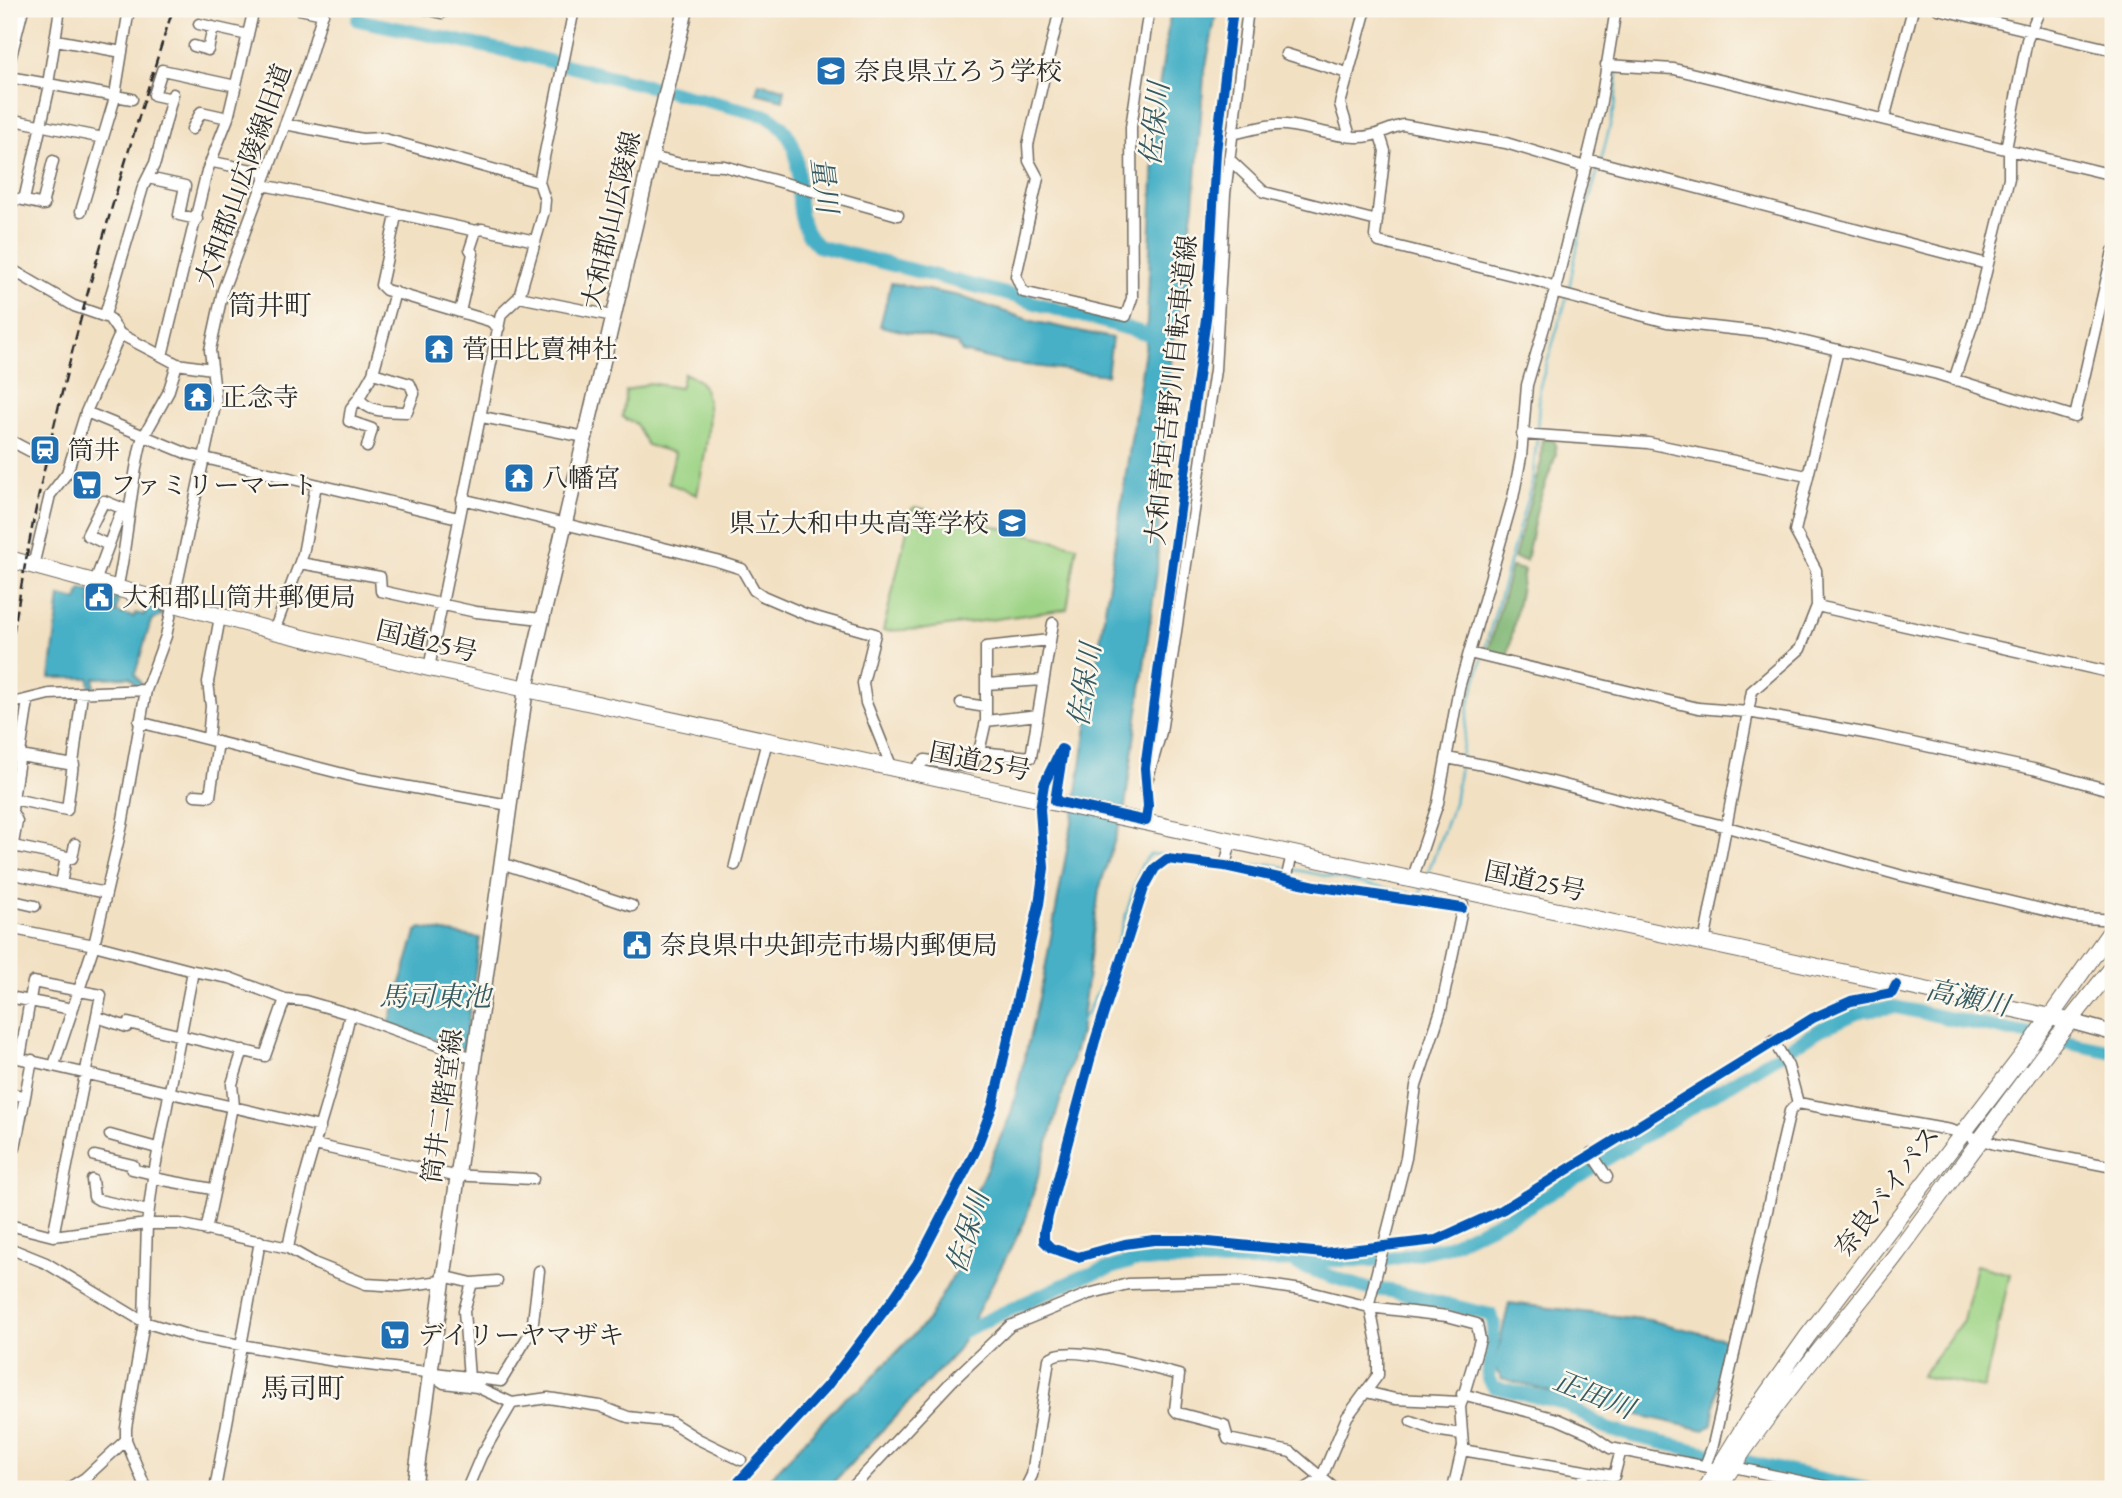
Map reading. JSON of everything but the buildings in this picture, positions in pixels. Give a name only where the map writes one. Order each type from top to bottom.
[{"type":"highway","name":"国道25号","points":[[9,559],[220,617],[429,668],[1061,802],[2067,1023]]},
{"type":"highway","name":"奈良バイパス","points":[[1720,1477],[1807,1337],[2033,1041],[2113,928]]},
{"type":"highway","name":"奈良バイパス","points":[[1706,1489],[1720,1477],[1772,1411],[1983,1139],[2067,1023],[2113,967]]},
{"type":"main road","name":"大和郡山広陵線","points":[[526,688],[686,9]]},
{"type":"main road","name":"筒井二階堂線","points":[[414,1489],[526,688]]},
{"type":"main road","points":[[2067,1023],[2113,1033]]},
{"type":"street","points":[[9,64],[23,9]]},
{"type":"street","points":[[24,200],[49,84],[60,9]]},
{"type":"street","points":[[81,211],[115,96],[126,9]]},
{"type":"street","points":[[162,356],[207,171],[213,162],[217,139],[228,117],[254,9]]},
{"type":"street","points":[[299,9],[323,11]]},
{"type":"street","points":[[425,9],[442,13]]},
{"type":"street","points":[[429,668],[462,499],[482,417],[494,324],[519,297],[545,200],[538,183],[574,9]]},
{"type":"street","points":[[1060,9],[1028,145],[1029,161],[1038,178],[1016,276],[1023,292],[1126,316],[1132,298],[1131,127],[1149,9]]},
{"type":"street","points":[[1140,820],[1148,806],[1145,788],[1161,732],[1215,370],[1229,159],[1248,9]]},
{"type":"street","points":[[1350,136],[1340,104],[1366,9]]},
{"type":"street","points":[[1420,882],[1469,653],[1513,498],[1527,385],[1555,290],[1600,107],[1616,9]]},
{"type":"street","points":[[1884,119],[1913,9]]},
{"type":"street","points":[[1938,9],[2113,50]]},
{"type":"street","points":[[1954,380],[1975,317],[2009,178],[2008,149],[2014,96],[2040,9]]},
{"type":"street","name":"大和郡山広陵線旧道","points":[[54,1065],[94,945],[146,690],[166,636],[174,604],[216,401],[210,350],[223,290],[243,229],[263,185],[285,124],[323,11]]},
{"type":"street","points":[[199,24],[248,35]]},
{"type":"street","points":[[194,46],[208,50],[213,27]]},
{"type":"street","points":[[56,40],[122,52]]},
{"type":"street","points":[[1286,54],[1347,74]]},
{"type":"street","points":[[1605,65],[1674,69],[2113,175]]},
{"type":"street","points":[[105,316],[155,163],[173,97],[154,95],[162,70],[236,86]]},
{"type":"street","points":[[9,77],[132,99]]},
{"type":"street","points":[[192,129],[201,112],[228,117]]},
{"type":"street","points":[[9,119],[103,138]]},
{"type":"street","points":[[285,124],[362,139],[381,138],[538,183]]},
{"type":"street","points":[[1232,134],[1284,124],[1332,136],[1380,135],[1389,128],[1403,125],[1506,143],[1987,264]]},
{"type":"street","points":[[1380,135],[1385,151],[1375,236],[1379,242],[1541,282],[1560,294],[1667,322],[1768,333],[1954,380],[2075,417],[2113,251]]},
{"type":"street","points":[[651,157],[681,164],[724,166],[898,215]]},
{"type":"street","points":[[1229,159],[1264,192],[1377,222]]},
{"type":"street","points":[[9,203],[24,200],[43,205],[53,161]]},
{"type":"street","points":[[213,162],[267,173]]},
{"type":"street","points":[[148,178],[185,186],[179,215],[197,219]]},
{"type":"street","points":[[263,185],[369,206],[396,216],[476,232],[482,229],[535,241]]},
{"type":"street","points":[[396,216],[381,285],[494,324]]},
{"type":"street","points":[[460,312],[473,254],[470,248],[476,232]]},
{"type":"street","points":[[9,268],[74,306],[105,316],[120,334],[177,364],[212,369]]},
{"type":"street","points":[[367,447],[372,429],[349,421],[351,408],[373,373],[395,292]]},
{"type":"street","points":[[519,297],[613,316]]},
{"type":"street","points":[[33,566],[50,495],[67,473],[86,412],[120,334]]},
{"type":"street","points":[[1704,943],[1752,691],[1800,649],[1816,606],[1816,570],[1795,531],[1838,350]]},
{"type":"street","points":[[117,589],[132,474],[144,436],[168,393],[177,364]]},
{"type":"street","points":[[359,398],[364,406],[376,410],[407,412],[414,394],[410,384],[373,373]]},
{"type":"street","points":[[86,412],[204,458],[458,518]]},
{"type":"street","points":[[482,417],[585,437]]},
{"type":"street","points":[[1522,433],[1648,443],[1807,476]]},
{"type":"street","points":[[9,440],[30,451]]},
{"type":"street","points":[[274,631],[284,597],[300,563],[316,485]]},
{"type":"street","points":[[462,499],[565,522],[742,569],[754,590],[763,596],[806,614],[875,634],[863,683],[866,703],[892,768]]},
{"type":"street","points":[[108,545],[87,535],[104,501],[126,510]]},
{"type":"street","points":[[95,582],[108,545],[126,510]]},
{"type":"street","points":[[300,563],[380,577],[382,591],[441,605],[541,619]]},
{"type":"street","points":[[1816,606],[2113,673]]},
{"type":"street","points":[[195,795],[210,796],[213,741],[208,682],[220,617]]},
{"type":"street","points":[[979,752],[1031,757],[1053,623]]},
{"type":"street","points":[[912,772],[925,760],[971,768],[979,752],[986,721],[984,633]]},
{"type":"street","points":[[986,647],[1049,640]]},
{"type":"street","points":[[1469,653],[1698,708],[1748,712],[2033,769],[2113,791]]},
{"type":"street","points":[[986,684],[1042,680]]},
{"type":"street","points":[[9,704],[49,694],[146,690]]},
{"type":"street","points":[[13,799],[67,810],[82,694]]},
{"type":"street","points":[[9,867],[17,821],[12,812],[13,799],[28,701]]},
{"type":"street","points":[[961,703],[986,707]]},
{"type":"street","points":[[986,721],[1038,715]]},
{"type":"street","points":[[139,722],[359,778],[509,804]]},
{"type":"street","points":[[735,865],[767,741]]},
{"type":"street","points":[[20,756],[74,765]]},
{"type":"street","points":[[1447,758],[1494,767],[1727,827],[1899,875],[2074,917],[2113,920]]},
{"type":"street","points":[[1225,866],[1231,841]]},
{"type":"street","points":[[13,846],[72,858],[75,844]]},
{"type":"street","points":[[1286,880],[1292,854]]},
{"type":"street","points":[[61,884],[66,857]]},
{"type":"street","points":[[1462,908],[1286,880],[1225,866],[1167,859],[1155,868],[1144,888],[1095,1041],[1044,1231],[1044,1241],[1051,1248],[1078,1256],[1154,1240],[1324,1253],[1436,1240],[1485,1220],[1774,1042],[1851,1000],[1892,993],[1896,985]]},
{"type":"street","points":[[501,863],[632,906]]},
{"type":"street","points":[[9,873],[106,893]]},
{"type":"street","points":[[1305,1489],[1321,1479],[1346,1417],[1378,1375],[1378,1348],[1369,1307],[1373,1284],[1406,1158],[1416,1086],[1441,1010],[1466,892]]},
{"type":"street","points":[[9,900],[35,906]]},
{"type":"street","points":[[9,928],[94,945],[230,978],[285,999],[305,1001],[350,1014],[474,1058]]},
{"type":"street","points":[[146,1489],[126,1440],[144,1322],[147,1224],[153,1176],[168,1093],[183,1036],[193,971]]},
{"type":"street","points":[[53,1236],[86,1072],[97,1017],[101,995],[33,982],[14,1057],[86,1072],[168,1093],[320,1126]]},
{"type":"street","points":[[9,996],[72,1009]]},
{"type":"street","points":[[97,1017],[127,1027],[128,1023],[265,1056],[285,999]]},
{"type":"street","points":[[288,1248],[295,1208],[337,1075],[350,1014]]},
{"type":"street","points":[[1774,1042],[1786,1062],[1798,1103]]},
{"type":"street","points":[[206,1231],[212,1189],[233,1107],[232,1084],[243,1050]]},
{"type":"street","points":[[9,1147],[15,1148],[32,1060]]},
{"type":"street","points":[[9,1094],[25,1096]]},
{"type":"street","points":[[1798,1103],[1961,1133],[2113,1167]]},
{"type":"street","points":[[1720,1477],[1713,1445],[1790,1111],[1798,1103]]},
{"type":"street","points":[[110,1135],[158,1148]]},
{"type":"street","points":[[314,1145],[450,1175],[458,1173],[533,1179]]},
{"type":"street","points":[[1592,1154],[1607,1177]]},
{"type":"street","points":[[95,1156],[133,1165],[132,1169],[153,1176],[212,1189]]},
{"type":"street","points":[[92,1180],[94,1197],[99,1200],[148,1211]]},
{"type":"street","points":[[9,1225],[53,1236],[147,1224],[180,1224],[288,1248],[316,1264],[366,1284],[400,1286],[443,1279],[472,1283],[497,1281]]},
{"type":"street","points":[[215,1489],[260,1241]]},
{"type":"street","points":[[9,1248],[46,1263],[144,1322],[194,1337],[240,1347],[429,1374],[501,1381],[531,1330],[539,1271]]},
{"type":"street","points":[[851,1489],[953,1381],[1010,1326],[1088,1294],[1128,1284],[1241,1281],[1301,1290],[1369,1307],[1447,1315],[1477,1324],[1481,1333],[1478,1356],[1461,1398],[1462,1450],[1453,1489]]},
{"type":"street","points":[[469,1378],[464,1311],[472,1283]]},
{"type":"street","points":[[1025,1489],[1034,1464],[1049,1359],[1062,1351],[1109,1358],[1179,1375],[1175,1410],[1178,1413],[1224,1425],[1228,1439],[1291,1452],[1335,1489]]},
{"type":"street","points":[[429,1374],[444,1383],[477,1387],[512,1402],[548,1398],[600,1406],[628,1417],[671,1422],[741,1460]]},
{"type":"street","points":[[1366,1392],[1395,1399],[1461,1398],[1557,1419],[1589,1433],[1610,1448],[1720,1477],[1836,1489]]},
{"type":"street","points":[[467,1489],[481,1455],[512,1402]]},
{"type":"street","points":[[1411,1421],[1446,1433],[1461,1434]]},
{"type":"street","points":[[67,1489],[86,1478],[126,1440]]},
{"type":"street","points":[[1462,1450],[1614,1476],[1621,1450]]},
{"type":"street","points":[[1581,1489],[1585,1471]]},
{"type":"green space","points":[[684,373],[699,381],[708,404],[705,453],[697,495],[668,483],[675,453],[647,445],[636,424],[622,417],[626,391],[649,383],[680,388]]},
{"type":"green space","points":[[1542,438],[1555,441],[1556,455],[1538,504],[1526,561],[1514,558],[1541,462]]},
{"type":"green space","points":[[915,507],[1077,546],[1067,609],[926,629],[883,631],[912,509]]},
{"type":"green space","points":[[1511,567],[1524,570],[1508,656],[1488,652]]},
{"type":"green space","points":[[1976,1265],[2010,1274],[1984,1388],[1921,1376],[1963,1320]]},
{"type":"water","points":[[1171,9],[1215,9],[1216,15],[1204,76],[1194,205],[1186,256],[1188,286],[1175,323],[1161,466],[1157,571],[1125,807],[1099,890],[1080,1033],[1025,1221],[957,1351],[827,1489],[760,1489],[843,1399],[862,1388],[927,1321],[957,1269],[969,1240],[967,1212],[1011,1114],[1043,980],[1073,817],[1146,343],[1156,107]]},
{"type":"water","points":[[759,83],[785,89],[783,100],[756,93]]},
{"type":"water","points":[[891,283],[959,296],[1032,321],[1112,338],[1107,375],[1008,363],[962,352],[957,344],[880,326]]},
{"type":"water","points":[[81,589],[92,592],[90,604],[111,609],[116,596],[119,597],[116,612],[134,617],[135,613],[144,615],[147,604],[163,614],[151,621],[135,674],[142,685],[138,688],[130,677],[94,678],[94,690],[90,690],[89,678],[50,678],[60,596],[77,600]]},
{"type":"water","name":"馬司東池","points":[[421,928],[480,938],[464,1050],[389,1024],[416,932]]},
{"type":"water","points":[[1509,1303],[1649,1320],[1724,1339],[1712,1425],[1704,1430],[1603,1407],[1501,1378],[1494,1367]]},
{"type":"waterway","name":"量川","points":[[358,20],[521,54],[768,116],[784,130],[793,146],[801,215],[806,231],[818,246],[1014,296],[1162,340]]},
{"type":"waterway","points":[[1601,161],[1615,106],[1618,68]]},
{"type":"waterway","points":[[1568,293],[1583,219],[1599,167]]},
{"type":"waterway","points":[[1537,432],[1540,386],[1566,300]]},
{"type":"waterway","points":[[1484,652],[1532,482],[1537,439]]},
{"type":"waterway","points":[[1461,758],[1469,704],[1482,659]]},
{"type":"waterway","points":[[1427,875],[1454,803],[1460,765]]},
{"type":"waterway","points":[[1080,1023],[1108,967],[1142,864],[1150,854],[1165,855]]},
{"type":"waterway","points":[[1250,867],[1269,864],[1285,867]]},
{"type":"waterway","points":[[1292,869],[1413,894],[1420,893],[1422,888]]},
{"type":"waterway","name":"高瀬川","points":[[955,1335],[1081,1277],[1133,1261],[1386,1260],[1446,1247],[1522,1210],[1821,1029],[1863,1010],[1895,1007],[2113,1052]]},
{"type":"waterway","name":"正田川","points":[[1298,1265],[1365,1288],[1391,1291],[1491,1315],[1494,1324],[1488,1379],[1494,1387],[1564,1403],[1607,1429],[1867,1489]]},
{"type":"railway","points":[[9,663],[38,497],[77,333],[99,251],[173,9]]},
{"type":"cycle path","name":"大和青垣吉野川自転車道線","points":[[732,1489],[827,1386],[893,1299],[917,1264],[975,1152],[993,1105],[1039,904],[1044,868],[1040,809],[1044,784],[1061,749],[1063,750],[1055,801],[1146,821],[1148,806],[1145,768],[1207,311],[1216,152],[1233,9]]},
{"type":"cycle path","points":[[1462,908],[1315,886],[1225,866],[1167,859],[1155,868],[1144,888],[1095,1041],[1044,1231],[1044,1241],[1051,1248],[1078,1257],[1125,1244],[1154,1240],[1187,1240],[1324,1253],[1436,1240],[1502,1210],[1813,1018],[1851,1001],[1892,993],[1896,985]]},
{"type":"place","name":"奈良県立ろう学校","points":[[831,71]]},
{"type":"place","name":"菅田比賣神社","points":[[439,349]]},
{"type":"place","name":"正念寺","points":[[198,397]]},
{"type":"place","name":"筒井","points":[[45,450]]},
{"type":"place","name":"八幡宮","points":[[519,478]]},
{"type":"place","name":"ファミリーマート","points":[[87,485]]},
{"type":"place","name":"県立大和中央高等学校","points":[[1012,523]]},
{"type":"place","name":"大和郡山筒井郵便局","points":[[99,597]]},
{"type":"place","name":"奈良県中央卸売市場内郵便局","points":[[637,945]]},
{"type":"place","name":"デイリーヤマザキ","points":[[395,1335]]},
{"type":"district","name":"筒井町","points":[[270,305]]},
{"type":"district","name":"馬司町","points":[[303,1388]]},
{"type":"water label","name":"佐保川","points":[[1154,124]]},
{"type":"water label","name":"佐保川","points":[[1084,685]]},
{"type":"water label","name":"佐保川","points":[[967,1232]]}]
